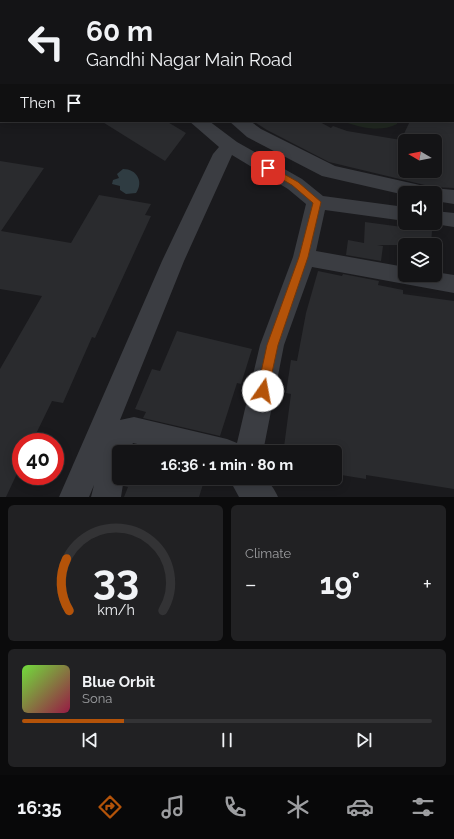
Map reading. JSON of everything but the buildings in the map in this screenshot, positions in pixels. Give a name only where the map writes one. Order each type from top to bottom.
[{"type":"street","points":[[199,122],[230,146],[295,184],[317,202],[398,213]]},
{"type":"street","points":[[240,122],[266,139],[329,171],[398,188]]},
{"type":"street","points":[[74,497],[172,261],[223,154],[230,146]]},
{"type":"street","points":[[442,195],[454,197]]},
{"type":"street","points":[[251,445],[272,345],[304,257],[317,202]]},
{"type":"street","points":[[442,219],[454,220]]},
{"type":"street","points":[[304,257],[454,284]]},
{"type":"street","points":[[116,445],[118,436],[128,430],[134,430],[197,445]]},
{"type":"street","points":[[106,497],[112,466]]},
{"type":"street","points":[[248,485],[263,497]]},
{"type":"shaded area","points":[[345,122],[397,122],[397,124],[391,127],[377,129]]},
{"type":"shaded area","points":[[123,169],[132,171],[138,177],[139,185],[136,193],[126,194],[120,190],[120,186],[112,184],[113,180],[119,178],[117,174]]},
{"type":"route","points":[[263,391],[272,345],[304,257],[317,202],[295,184],[268,168]]}]
